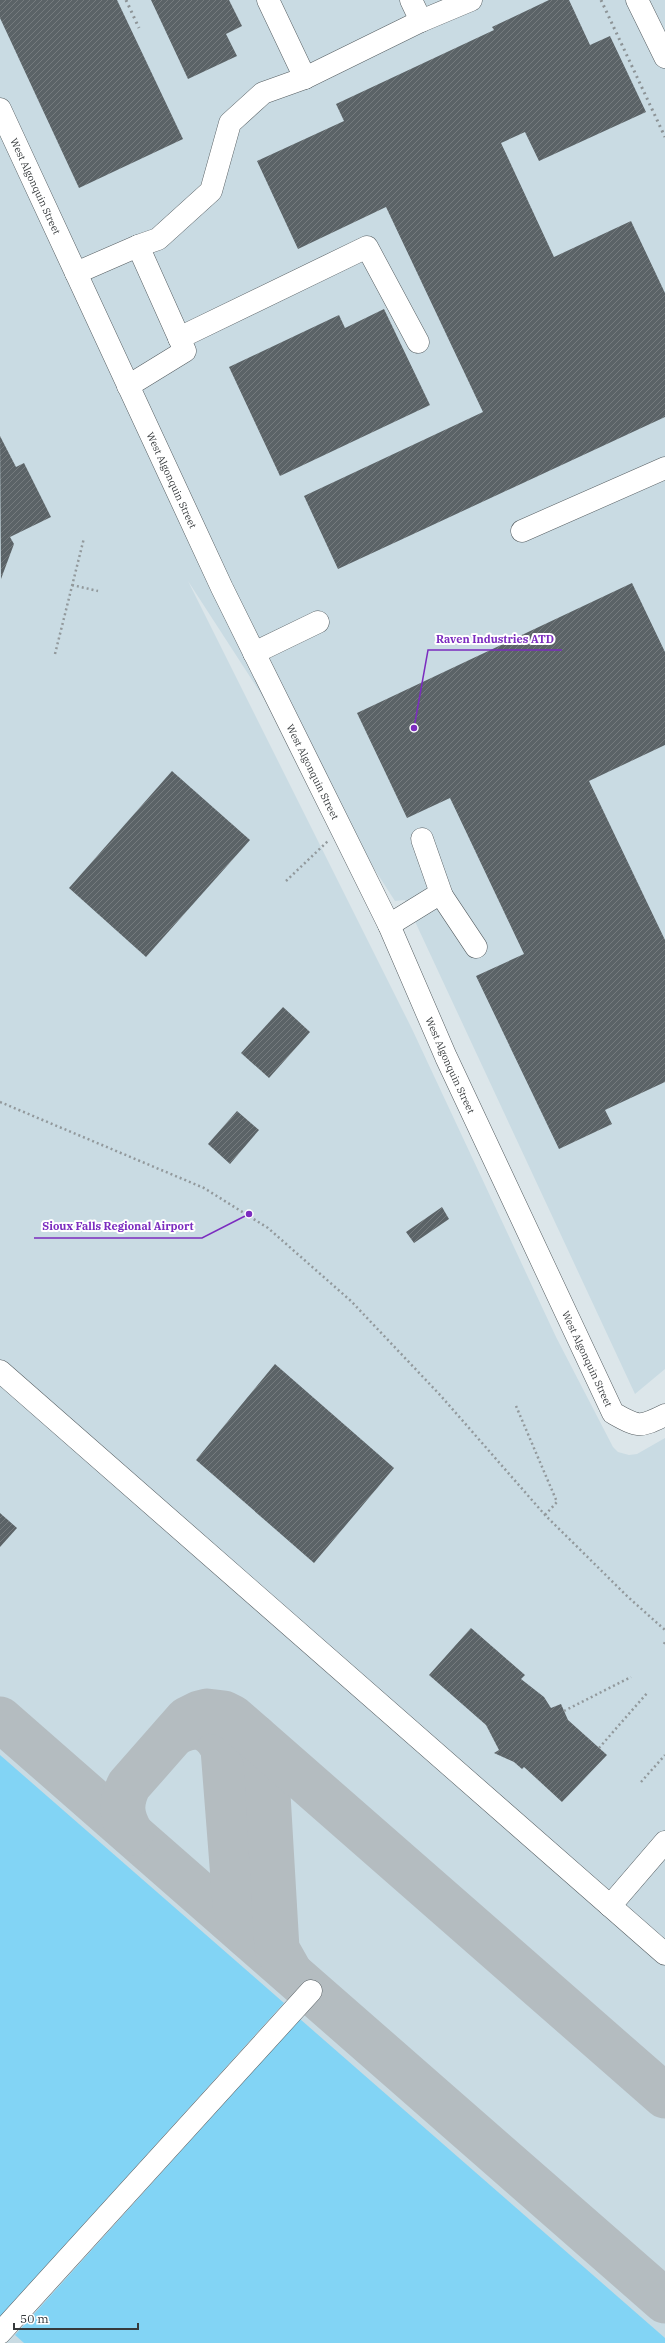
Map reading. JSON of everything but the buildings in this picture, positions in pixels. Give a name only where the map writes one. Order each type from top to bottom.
[{"type":"street","points":[[268,0],[305,78]]},
{"type":"street","points":[[410,0],[421,21]]},
{"type":"street","points":[[76,273],[158,239],[211,191],[230,123],[263,94],[305,78],[421,21],[471,0]]},
{"type":"street","points":[[638,0],[665,57]]},
{"type":"street","name":"West Algonquin Street","points":[[0,111],[254,653],[389,925],[446,1058],[613,1414],[633,1425],[647,1424],[665,1415]]},
{"type":"street","points":[[128,386],[185,351],[138,246]]},
{"type":"street","points":[[179,338],[367,247],[418,342]]},
{"type":"street","points":[[522,531],[665,468]]},
{"type":"street","points":[[254,653],[318,622]]},
{"type":"street","points":[[422,838],[442,896],[476,947]]},
{"type":"street","points":[[389,925],[436,896],[442,896]]},
{"type":"street","points":[[0,1371],[665,1954]]},
{"type":"street","points":[[610,1906],[665,1842]]},
{"type":"street","points":[[0,2333],[311,1991]]},
{"type":"path","points":[[55,654],[84,538]]},
{"type":"path","points":[[72,585],[98,591]]},
{"type":"path","points":[[286,881],[341,828]]},
{"type":"path","points":[[0,1102],[204,1188],[268,1228],[351,1301],[402,1353],[546,1514],[628,1597],[665,1630]]},
{"type":"path","points":[[516,1406],[557,1502],[546,1514]]},
{"type":"path","points":[[564,1711],[631,1677]]},
{"type":"path","points":[[599,1748],[648,1692]]},
{"type":"path","points":[[641,1782],[665,1755]]},
{"type":"shaded area","points":[[0,0],[665,0],[665,1369],[635,1394],[405,900],[395,901],[188,581],[412,1029],[556,1337],[613,1447],[618,1452],[629,1455],[637,1454],[665,1438],[665,2343],[0,2343]]},
{"type":"shaded area","points":[[0,1755],[284,2003],[0,2317]]},
{"type":"shaded area","points":[[300,2019],[665,2338],[665,2343],[24,2343],[15,2335]]},
{"type":"taxiway","points":[[131,1833],[125,1821],[123,1809],[124,1798],[129,1785],[187,1719],[207,1711],[224,1713],[232,1717],[665,2096]]},
{"type":"taxiway","points":[[0,1719],[665,2301]]},
{"type":"taxiway","points":[[174,1734],[189,1728],[203,1728],[214,1736],[223,1749],[235,1904],[240,1924],[247,1935]]},
{"type":"taxiway","points":[[255,1737],[262,1748],[266,1760],[277,1949],[290,1972]]},
{"type":"railway","points":[[126,0],[139,28]]},
{"type":"railway","points":[[601,0],[665,137]]},
{"type":"place","name":"Raven Industries ATD","points":[[414,728]]},
{"type":"place","name":"Sioux Falls Regional Airport","points":[[249,1214]]}]
